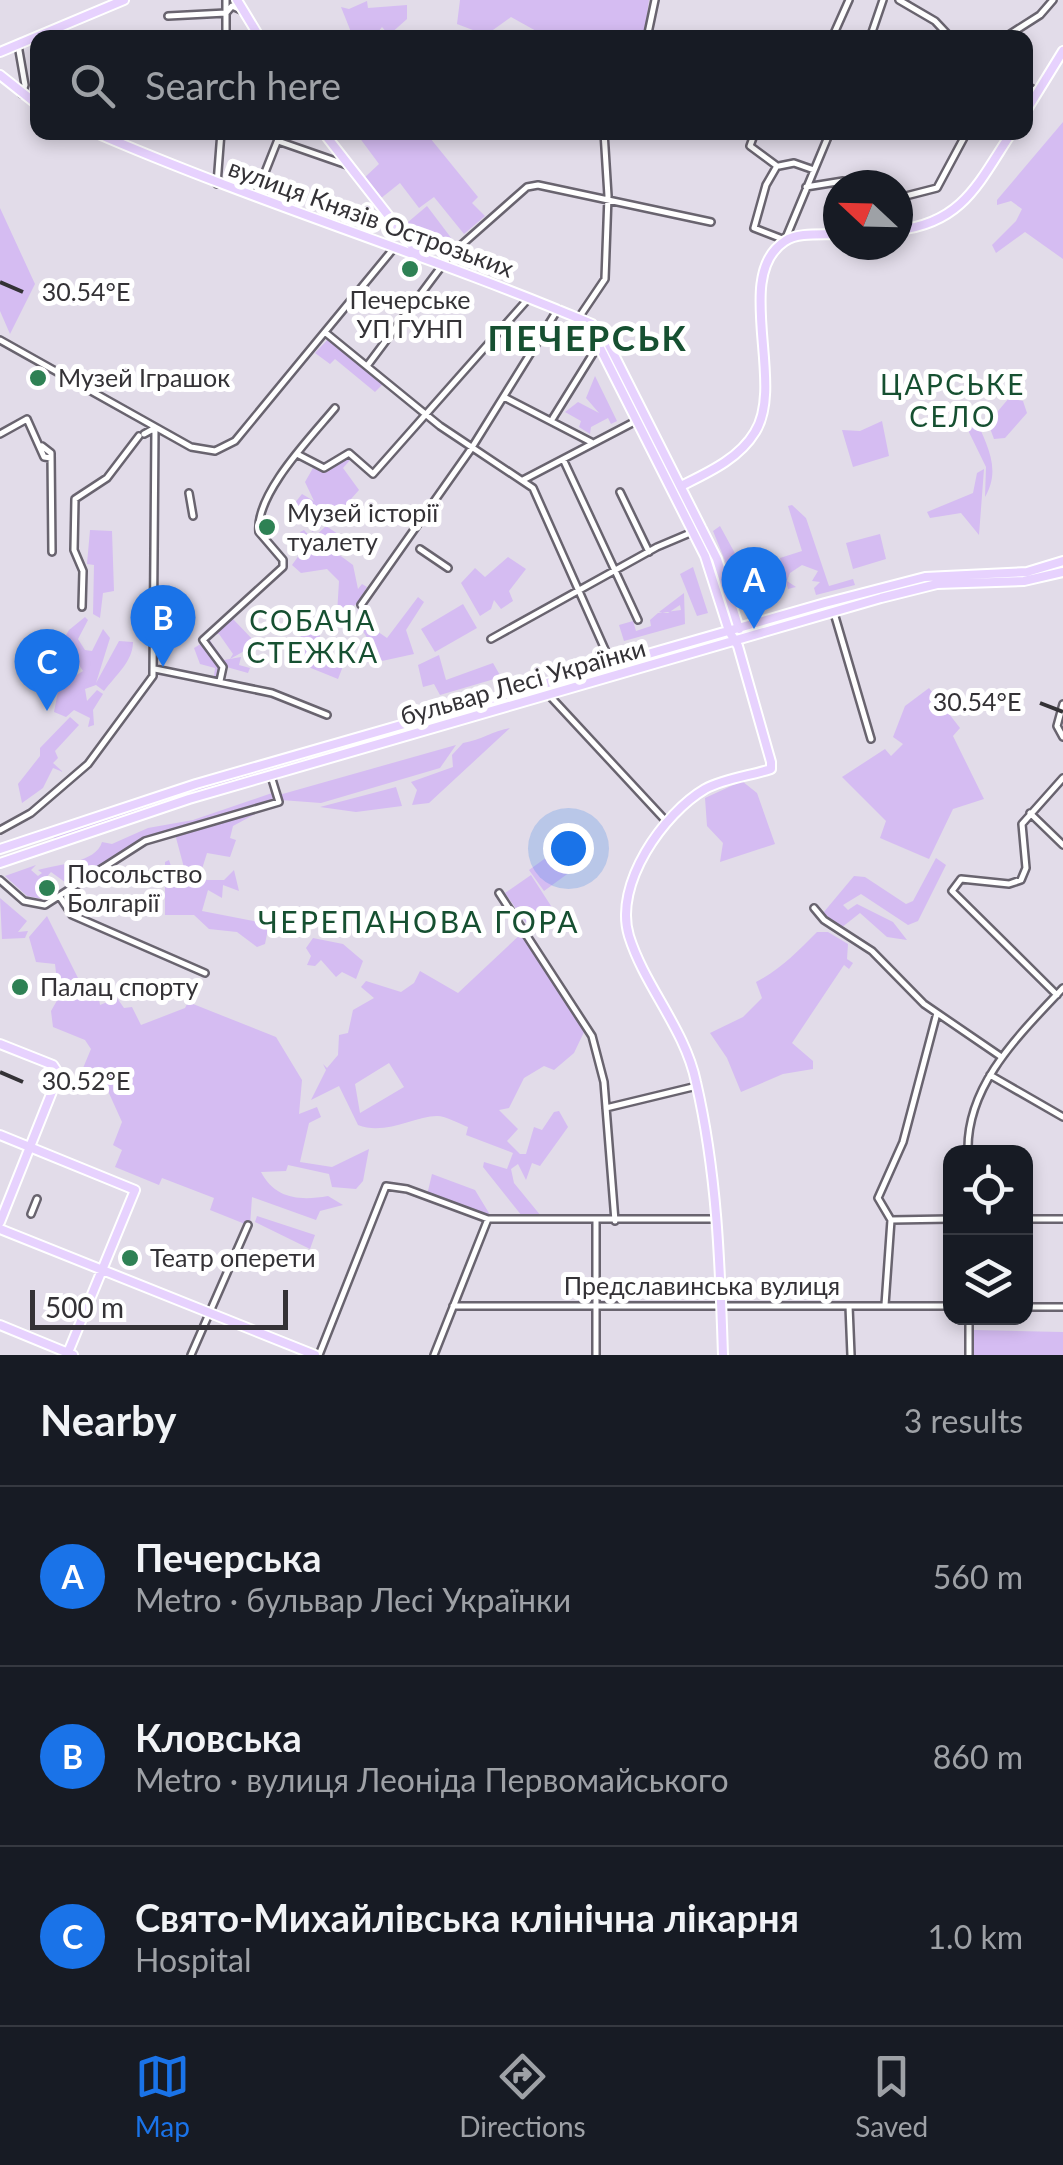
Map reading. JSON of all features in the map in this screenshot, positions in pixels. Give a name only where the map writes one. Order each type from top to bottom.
[{"type":"main road","points":[[52,30],[124,0]]},
{"type":"main road","points":[[237,0],[255,30]]},
{"type":"main road","points":[[0,52],[30,39]]},
{"type":"main road","points":[[1033,100],[1063,51]]},
{"type":"main road","points":[[0,75],[30,100]]},
{"type":"main road","name":"вулиця Князів Острозьких","points":[[113,140],[217,184],[446,263],[529,296],[592,324],[602,342]]},
{"type":"main road","points":[[329,140],[399,234],[420,254]]},
{"type":"main road","points":[[913,227],[932,224],[951,214],[1006,140]]},
{"type":"main road","points":[[394,248],[399,234]]},
{"type":"main road","points":[[677,488],[740,450],[761,420],[765,380],[761,290],[772,256],[786,240],[823,236]]},
{"type":"main road","points":[[602,342],[676,474],[677,488]]},
{"type":"main road","points":[[602,342],[638,420],[722,570],[740,628],[737,642]]},
{"type":"main road","points":[[676,474],[699,476]]},
{"type":"main road","points":[[697,529],[729,631],[737,642],[771,770],[715,784],[665,820],[632,886],[628,933],[686,1052],[698,1086],[718,1219],[722,1355]]},
{"type":"main road","name":"бульвар Лесі Українки","points":[[0,849],[315,749],[826,603],[925,577],[1027,572],[1063,561]]},
{"type":"main road","name":"бульвар Лесі Українки","points":[[0,864],[51,844],[271,776],[937,584],[1024,582],[1063,572]]},
{"type":"main road","points":[[826,603],[822,610],[831,614]]},
{"type":"main road","points":[[786,614],[792,618],[788,625]]},
{"type":"main road","points":[[315,749],[320,763]]},
{"type":"main road","points":[[47,832],[51,844]]},
{"type":"main road","points":[[0,1044],[58,1070],[0,1222]]},
{"type":"main road","points":[[0,1135],[135,1190],[69,1354],[0,1324]]},
{"type":"main road","points":[[0,1229],[317,1355]]},
{"type":"street","points":[[226,0],[226,30]]},
{"type":"street","points":[[649,30],[655,0]]},
{"type":"street","points":[[835,30],[848,0]]},
{"type":"street","points":[[873,30],[883,0]]},
{"type":"street","points":[[898,0],[943,30]]},
{"type":"street","points":[[1017,30],[1040,15],[1053,0]]},
{"type":"street","points":[[168,16],[226,13],[234,6],[244,12]]},
{"type":"street","points":[[18,44],[25,85],[22,94]]},
{"type":"street","points":[[1033,89],[1038,92]]},
{"type":"street","points":[[217,184],[220,140]]},
{"type":"street","points":[[578,319],[605,279],[608,202],[604,140]]},
{"type":"street","points":[[752,140],[750,146],[777,166],[794,163],[814,170]]},
{"type":"street","points":[[777,166],[753,225],[756,230],[786,240],[827,140]]},
{"type":"street","points":[[913,194],[937,188],[963,140]]},
{"type":"street","points":[[255,198],[278,142],[347,165]]},
{"type":"street","points":[[367,366],[446,263],[482,225],[533,185],[710,222]]},
{"type":"street","points":[[806,188],[823,185]]},
{"type":"street","points":[[0,340],[195,452],[211,452],[231,445],[394,248]]},
{"type":"street","points":[[297,454],[324,468],[349,454],[372,474],[529,296]]},
{"type":"street","points":[[361,605],[410,542],[558,309]]},
{"type":"street","points":[[326,333],[471,449],[534,489],[611,663]]},
{"type":"street","points":[[504,397],[546,422],[552,419],[602,342]]},
{"type":"street","points":[[220,681],[224,667],[204,640],[284,565],[262,538],[258,518],[297,454],[335,408]]},
{"type":"street","points":[[0,434],[27,419],[44,457],[51,458],[52,552]]},
{"type":"street","points":[[552,419],[592,444]]},
{"type":"street","points":[[523,480],[638,420]]},
{"type":"street","points":[[82,606],[83,571],[74,550],[75,500],[106,478],[142,435],[155,428]]},
{"type":"street","points":[[0,830],[31,813],[88,764],[155,669],[155,428]]},
{"type":"street","points":[[563,459],[638,620]]},
{"type":"street","points":[[620,492],[649,552]]},
{"type":"street","points":[[190,494],[193,516]]},
{"type":"street","points":[[491,639],[697,529]]},
{"type":"street","points":[[420,549],[448,568]]},
{"type":"street","points":[[831,614],[871,740]]},
{"type":"street","points":[[155,669],[272,693],[327,714]]},
{"type":"street","points":[[544,682],[548,696],[665,820]]},
{"type":"street","points":[[1063,704],[1057,726],[1063,737]]},
{"type":"street","points":[[0,880],[29,903],[45,905],[145,842],[279,802],[271,776]]},
{"type":"street","points":[[1057,995],[952,895],[961,879],[1009,884],[1021,880],[1026,868],[1020,827],[1063,778]]},
{"type":"street","points":[[1030,814],[1063,845]]},
{"type":"street","points":[[499,893],[587,1026],[600,1061],[615,1221]]},
{"type":"street","points":[[60,897],[78,918],[205,973]]},
{"type":"street","points":[[814,908],[824,920],[872,951],[937,1013],[1000,1056]]},
{"type":"street","points":[[968,1145],[969,1132],[1000,1056],[1063,988]]},
{"type":"street","points":[[884,1305],[891,1220],[878,1198],[903,1142],[937,1013]]},
{"type":"street","points":[[990,1074],[1063,1117]]},
{"type":"street","points":[[606,1108],[698,1086]]},
{"type":"street","points":[[317,1355],[386,1186],[407,1189],[488,1219],[718,1219]]},
{"type":"street","points":[[31,1214],[37,1198]]},
{"type":"street","points":[[434,1355],[488,1219]]},
{"type":"street","points":[[891,1220],[943,1219]]},
{"type":"street","points":[[1033,1219],[1063,1220]]},
{"type":"street","points":[[596,1221],[596,1355]]},
{"type":"street","points":[[190,1355],[248,1225]]},
{"type":"street","name":"Предславинська вулиця","points":[[453,1306],[943,1306]]},
{"type":"street","points":[[850,1306],[851,1355]]},
{"type":"street","points":[[1033,1306],[1063,1306]]},
{"type":"street","points":[[969,1325],[969,1355]]},
{"type":"shaded area","points":[[460,0],[649,0],[645,30],[534,30],[511,17],[493,30],[473,30],[457,24]]},
{"type":"shaded area","points":[[367,1],[368,8],[407,5],[407,19],[395,30],[350,30],[341,7],[349,9]]},
{"type":"shaded area","points":[[1063,122],[1063,259],[1025,232],[996,253],[992,245],[1016,221],[1022,209],[1011,201],[997,205],[997,200]]},
{"type":"shaded area","points":[[361,140],[432,140],[478,197],[472,203],[485,216],[464,234],[434,197],[419,208],[400,183],[380,199],[364,178],[379,164]]},
{"type":"shaded area","points":[[427,206],[455,243],[444,252],[414,243],[401,228]]},
{"type":"shaded area","points":[[0,208],[35,284],[10,334],[0,311]]},
{"type":"shaded area","points":[[329,338],[383,384],[375,392],[335,359],[330,364],[315,353]]},
{"type":"shaded area","points":[[595,376],[617,421],[611,424],[608,418],[591,427],[590,434],[579,427],[581,421],[565,412],[578,402],[599,413],[586,398]]},
{"type":"shaded area","points":[[1009,398],[1023,401],[1027,413],[1005,438],[994,439],[988,423]]},
{"type":"shaded area","points":[[974,415],[992,466],[985,497],[986,467],[964,422]]},
{"type":"shaded area","points":[[882,421],[889,456],[853,467],[842,430],[860,431]]},
{"type":"shaded area","points":[[346,456],[351,459],[343,468],[359,490],[328,525],[317,516],[321,528],[312,532],[306,517],[315,519],[294,504],[302,494],[314,501],[305,482],[313,468],[327,472]]},
{"type":"shaded area","points":[[984,469],[979,535],[961,513],[930,518],[927,512],[973,493],[977,473]]},
{"type":"shaded area","points":[[792,505],[806,518],[829,586],[853,579],[855,585],[816,595],[814,588],[820,582],[812,581],[818,571],[802,565],[790,573],[787,581],[796,587],[788,589],[780,558],[802,551],[788,506]]},
{"type":"shaded area","points":[[326,526],[341,536],[338,554],[353,565],[358,589],[362,584],[367,587],[357,604],[337,614],[339,581],[327,569],[301,573],[292,565],[307,544],[300,532],[304,530],[312,539]]},
{"type":"shaded area","points":[[720,526],[743,568],[761,564],[772,595],[756,600],[754,595],[739,595],[713,531]]},
{"type":"shaded area","points":[[90,530],[112,531],[114,591],[103,593],[100,618],[93,614],[94,565],[87,564]]},
{"type":"shaded area","points":[[880,534],[886,559],[853,569],[846,543]]},
{"type":"shaded area","points":[[508,557],[526,569],[509,591],[513,601],[501,609],[494,600],[491,609],[480,616],[461,583],[475,568],[485,577]]},
{"type":"shaded area","points":[[693,567],[708,613],[697,616],[680,574]]},
{"type":"shaded area","points":[[684,593],[685,624],[624,641],[619,625],[633,621],[636,631],[651,626],[650,620],[663,612],[659,612]]},
{"type":"shaded area","points":[[418,597],[424,602],[406,630],[414,654],[382,661],[357,622],[358,608],[362,608],[358,618],[387,638]]},
{"type":"shaded area","points":[[463,604],[477,628],[435,652],[421,629]]},
{"type":"shaded area","points":[[85,617],[88,620],[78,639],[85,650],[92,651],[103,629],[110,638],[96,683],[119,641],[133,642],[127,662],[104,691],[96,685],[85,689],[87,701],[97,690],[103,694],[93,710],[94,725],[88,727],[90,718],[74,710],[66,717],[54,712],[59,686],[83,671],[73,656],[57,656],[56,652],[69,630]]},
{"type":"shaded area","points":[[232,618],[257,644],[230,659],[233,654],[219,634],[211,635]]},
{"type":"shaded area","points":[[320,628],[319,649],[345,661],[338,679],[296,662],[302,630]]},
{"type":"shaded area","points":[[724,636],[725,640],[556,690],[555,683]]},
{"type":"shaded area","points":[[209,639],[224,660],[241,657],[239,665],[250,668],[248,673],[223,666],[220,677],[214,676],[215,668],[200,664],[194,648]]},
{"type":"shaded area","points":[[439,655],[446,680],[493,663],[501,677],[440,695],[434,684],[423,687],[418,665]]},
{"type":"shaded area","points":[[929,688],[960,728],[953,736],[984,799],[953,809],[929,859],[880,838],[886,821],[842,777],[885,749],[891,756],[903,744],[893,737],[905,706]]},
{"type":"shaded area","points":[[538,689],[539,695],[323,758],[321,752]]},
{"type":"shaded area","points":[[70,717],[79,725],[55,751],[58,758],[53,763],[63,772],[53,768],[43,788],[22,803],[18,784],[40,756],[40,748]]},
{"type":"shaded area","points":[[510,728],[429,803],[412,805],[417,790],[411,782],[453,767],[452,755],[463,743]]},
{"type":"shaded area","points":[[456,745],[440,768],[321,803],[281,800],[279,795]]},
{"type":"shaded area","points":[[307,756],[309,761],[55,840],[52,835],[146,802]]},
{"type":"shaded area","points":[[742,781],[757,793],[775,844],[720,862],[723,843],[707,826],[705,798]]},
{"type":"shaded area","points":[[396,787],[402,806],[356,812],[320,807]]},
{"type":"shaded area","points":[[272,793],[275,802],[146,837],[69,885],[51,872],[37,888],[42,899],[27,896],[5,876],[36,865],[31,870],[38,876],[42,873],[38,870],[92,854],[102,842],[112,844],[148,828],[193,820]]},
{"type":"shaded area","points":[[270,806],[233,826],[230,838],[236,840],[230,857],[207,853],[202,869],[192,870],[204,880],[224,880],[234,870],[239,891],[223,885],[222,898],[208,890],[202,911],[269,924],[265,944],[257,947],[237,932],[209,929],[194,915],[165,915],[165,862],[169,860],[175,878],[186,875],[175,834]]},
{"type":"shaded area","points":[[554,852],[564,863],[575,858],[581,864],[544,891],[529,870]]},
{"type":"shaded area","points":[[936,858],[946,865],[918,921],[908,925],[861,894],[843,905],[848,910],[857,904],[893,922],[907,940],[887,937],[860,913],[841,928],[823,913],[854,876],[865,877],[906,904],[913,901]]},
{"type":"shaded area","points":[[531,875],[553,909],[528,926],[505,893]]},
{"type":"shaded area","points":[[0,898],[27,921],[18,932],[28,931],[25,938],[2,939]]},
{"type":"shaded area","points":[[47,916],[83,988],[99,999],[100,1005],[117,998],[124,1008],[132,1007],[141,1025],[185,1008],[188,1002],[276,1037],[302,1080],[299,1114],[317,1107],[321,1117],[309,1123],[300,1162],[332,1167],[369,1149],[363,1181],[356,1189],[332,1187],[329,1174],[288,1165],[286,1171],[261,1172],[281,1193],[298,1198],[328,1196],[343,1205],[320,1211],[316,1220],[252,1197],[250,1226],[210,1210],[214,1198],[162,1178],[159,1185],[115,1167],[122,1150],[113,1145],[122,1122],[108,1091],[78,1080],[91,1049],[85,1040],[53,1027],[51,1011],[59,997],[55,964],[36,962],[29,937]]},
{"type":"shaded area","points":[[524,931],[584,1032],[574,1053],[554,1070],[544,1066],[524,1078],[509,1108],[499,1110],[518,1129],[507,1141],[520,1154],[526,1154],[534,1127],[542,1130],[554,1112],[559,1111],[568,1127],[540,1166],[532,1163],[526,1180],[518,1164],[511,1169],[514,1183],[541,1216],[522,1216],[483,1167],[484,1162],[507,1169],[513,1153],[466,1135],[468,1127],[437,1116],[389,1127],[358,1125],[339,1086],[311,1100],[326,1070],[323,1064],[327,1068],[338,1055],[339,1035],[348,1033],[353,1010],[374,998],[361,987],[366,981],[401,992],[414,983],[420,971],[458,993]],"holes":[[[389,1063],[404,1087],[360,1113],[355,1084]]]},
{"type":"shaded area","points":[[817,932],[828,932],[848,944],[847,959],[853,963],[849,969],[844,965],[792,1043],[813,1061],[813,1069],[783,1074],[741,1092],[727,1058],[710,1033],[743,1017],[762,998],[756,982],[781,966]]},
{"type":"shaded area","points":[[313,938],[343,944],[363,961],[356,979],[342,972],[336,977],[321,960],[315,966],[307,965],[311,956],[306,948]]},
{"type":"shaded area","points":[[432,1174],[475,1190],[492,1218],[427,1195]]},
{"type":"shaded area","points":[[257,1216],[315,1235],[310,1249],[255,1222]]},
{"type":"shaded area","points":[[974,1330],[1063,1332],[1063,1355],[974,1355]]},
{"type":"place","name":"Печерське УП ГУНП","points":[[410,269]]},
{"type":"place","name":"Музей Іграшок","points":[[38,378]]},
{"type":"place","name":"Музей історії туалету","points":[[267,527]]},
{"type":"place","name":"Печерська","points":[[754,629]]},
{"type":"place","name":"Кловська","points":[[163,667]]},
{"type":"place","name":"Свято-Михайлівська клінічна лікарня","points":[[47,711]]},
{"type":"place","name":"Посольство Болгарії","points":[[47,888]]},
{"type":"place","name":"Палац спорту","points":[[20,987]]},
{"type":"place","name":"Театр оперети","points":[[130,1258]]},
{"type":"district","name":"ПЕЧЕРСЬК","points":[[588,339]]},
{"type":"district","name":"ЦАРСЬКЕ СЕЛО","points":[[953,401]]},
{"type":"district","name":"СОБАЧА СТЕЖКА","points":[[313,637]]},
{"type":"district","name":"ЧЕРЕПАНОВА ГОРА","points":[[419,923]]}]
